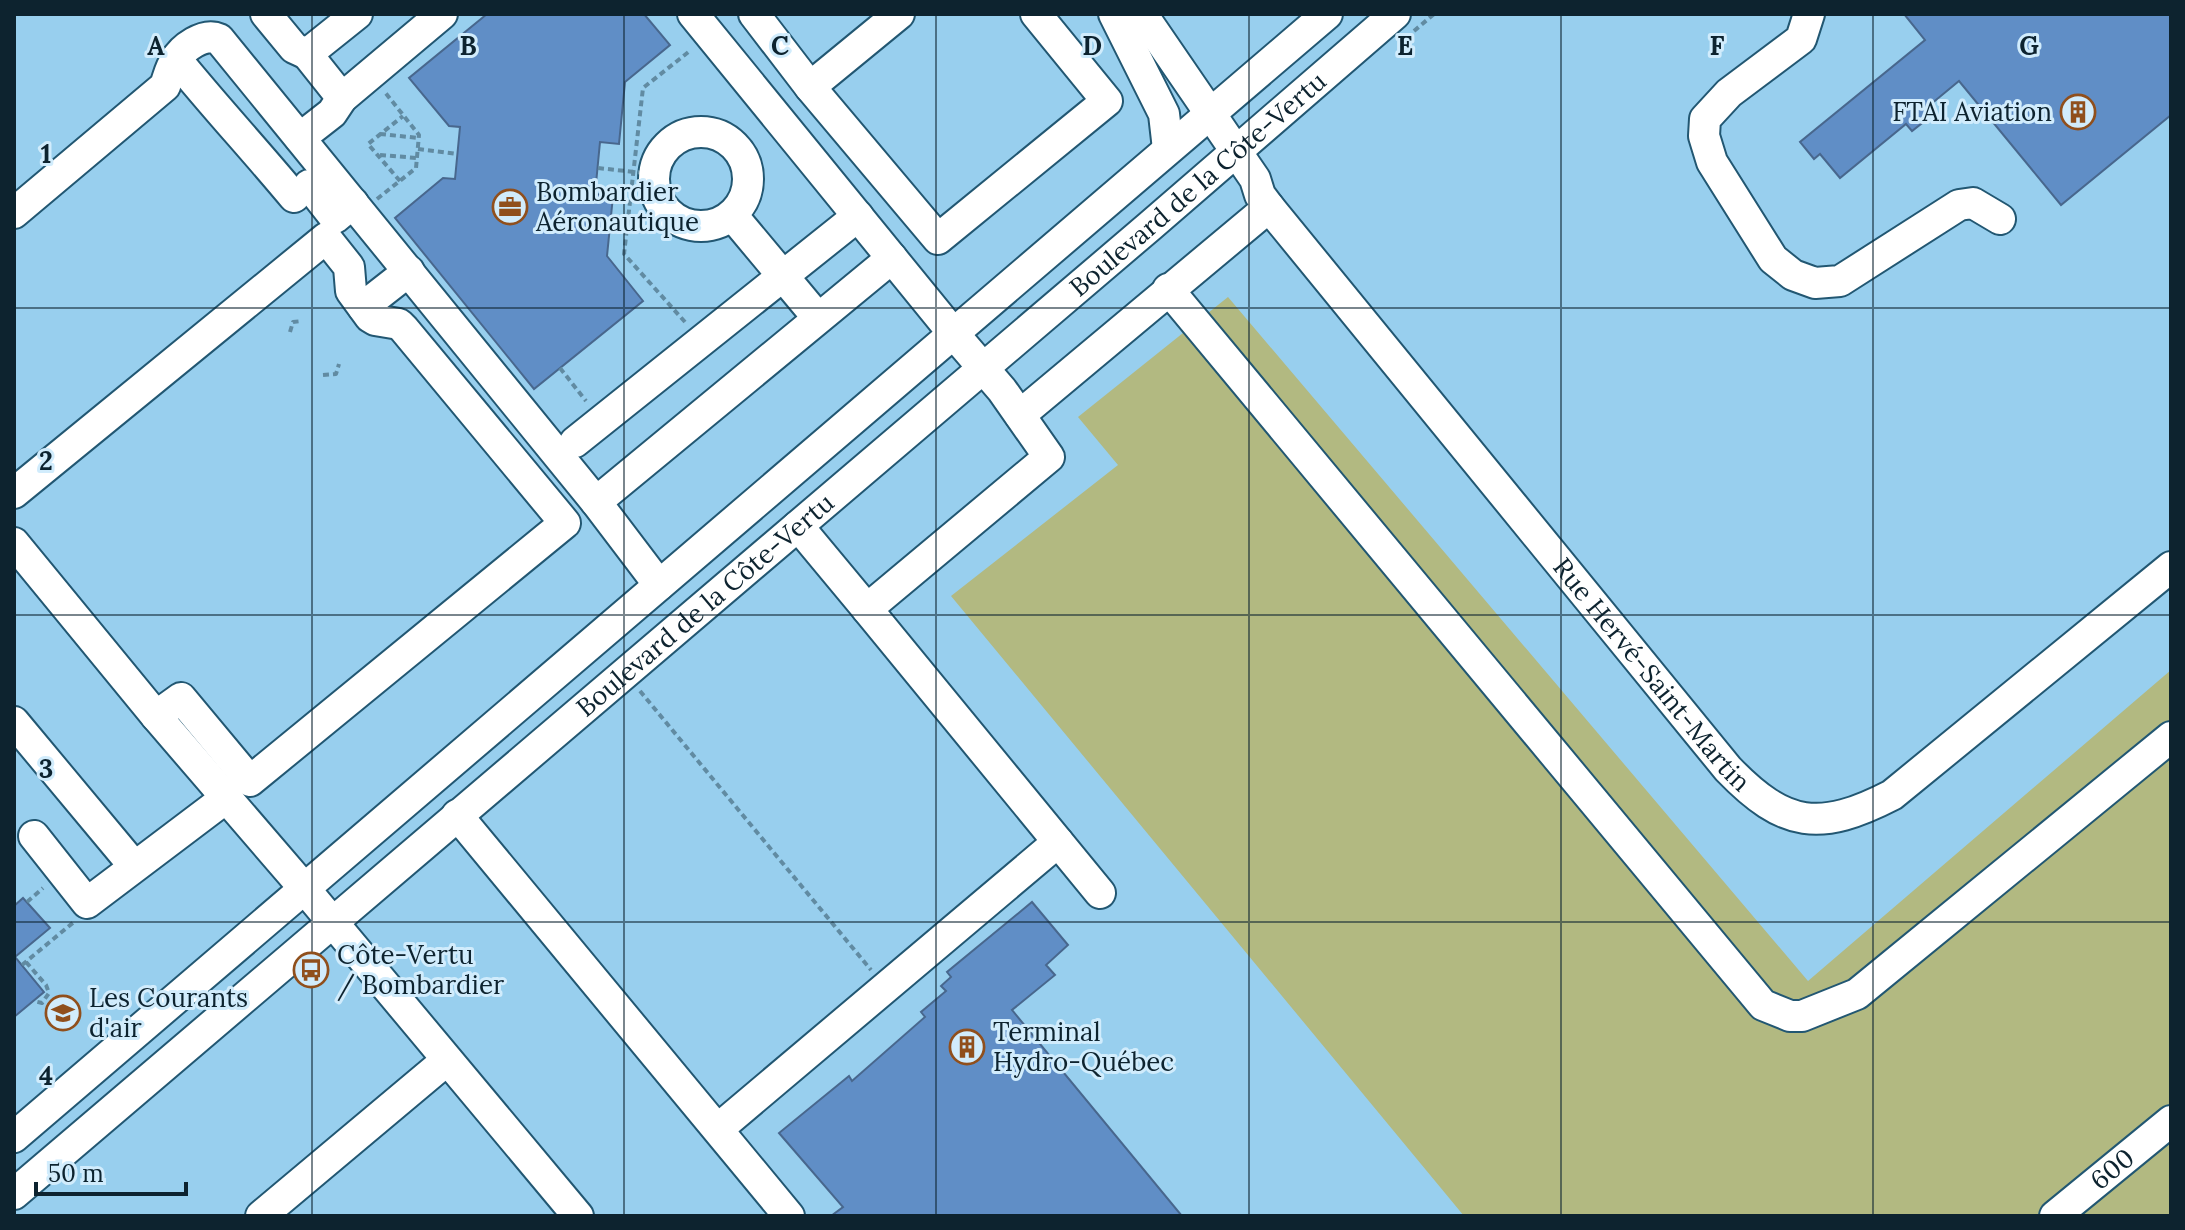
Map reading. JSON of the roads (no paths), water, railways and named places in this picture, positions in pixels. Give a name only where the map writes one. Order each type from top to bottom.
[{"type":"street","points":[[266,14],[294,48],[307,54],[342,98]]},
{"type":"street","points":[[307,54],[357,14]]},
{"type":"street","points":[[300,138],[332,113],[342,98],[442,14]]},
{"type":"street","points":[[754,14],[810,87],[938,239],[1107,101],[1036,14]]},
{"type":"street","points":[[1114,14],[1164,114],[1168,149]]},
{"type":"street","name":"Rue Hervé-Saint-Martin","points":[[1142,14],[1255,179],[1260,195],[1269,207],[1728,769],[1747,788],[1789,815],[1812,820],[1841,818],[1892,795],[2171,567]]},
{"type":"street","name":"Boulevard de la Côte-Vertu","points":[[14,1137],[1327,14]]},
{"type":"street","name":"Boulevard de la Côte-Vertu","points":[[14,1194],[1395,14]]},
{"type":"street","points":[[1809,14],[1801,39],[1729,93],[1705,119],[1704,136],[1712,162],[1773,259],[1793,275],[1815,283],[1840,281],[1959,205],[1973,203],[2000,219]]},
{"type":"street","points":[[810,87],[896,15]]},
{"type":"street","points":[[696,29],[984,367],[1049,457],[867,609]]},
{"type":"street","points":[[14,213],[165,86],[176,59],[203,37],[219,39],[300,138],[363,203],[405,266],[596,502],[659,585]]},
{"type":"street","points":[[176,59],[219,113],[258,153],[335,218],[363,203]]},
{"type":"street","points":[[708,131],[723,136],[735,145],[744,158],[748,173],[748,188],[742,203],[732,215],[718,223],[703,226],[687,224],[672,217],[661,205],[643,173],[677,137],[708,131]]},
{"type":"street","points":[[1020,415],[1269,207]]},
{"type":"street","points":[[732,215],[818,318]]},
{"type":"street","points":[[575,442],[858,216]]},
{"type":"street","points":[[14,493],[326,238],[349,267],[350,286],[359,302],[375,320],[393,322],[404,329],[565,523],[250,781],[181,698],[156,716]]},
{"type":"street","points":[[596,502],[892,258]]},
{"type":"street","points":[[359,302],[405,266]]},
{"type":"street","points":[[1168,289],[1763,1005],[1790,1016],[1802,1016],[1857,994],[2171,737]]},
{"type":"street","points":[[798,526],[1100,893]]},
{"type":"street","points":[[14,543],[24,575],[156,716],[578,1216]]},
{"type":"street","points":[[14,722],[134,866]]},
{"type":"street","points":[[34,836],[87,903],[226,798]]},
{"type":"street","points":[[457,815],[789,1216]]},
{"type":"street","points":[[718,1129],[1058,842]]},
{"type":"street","points":[[261,1216],[447,1060]]},
{"type":"street","name":"600","points":[[2055,1216],[2171,1121]]},
{"type":"place","name":"FTAI Aviation","points":[[2078,112]]},
{"type":"place","name":"Bombardier Aéronautique","points":[[510,207]]},
{"type":"place","name":"Côte-Vertu / Bombardier","points":[[311,970]]},
{"type":"place","name":"Les Courants d'air","points":[[63,1013]]},
{"type":"place","name":"Terminal Hydro-Québec","points":[[967,1047]]}]
